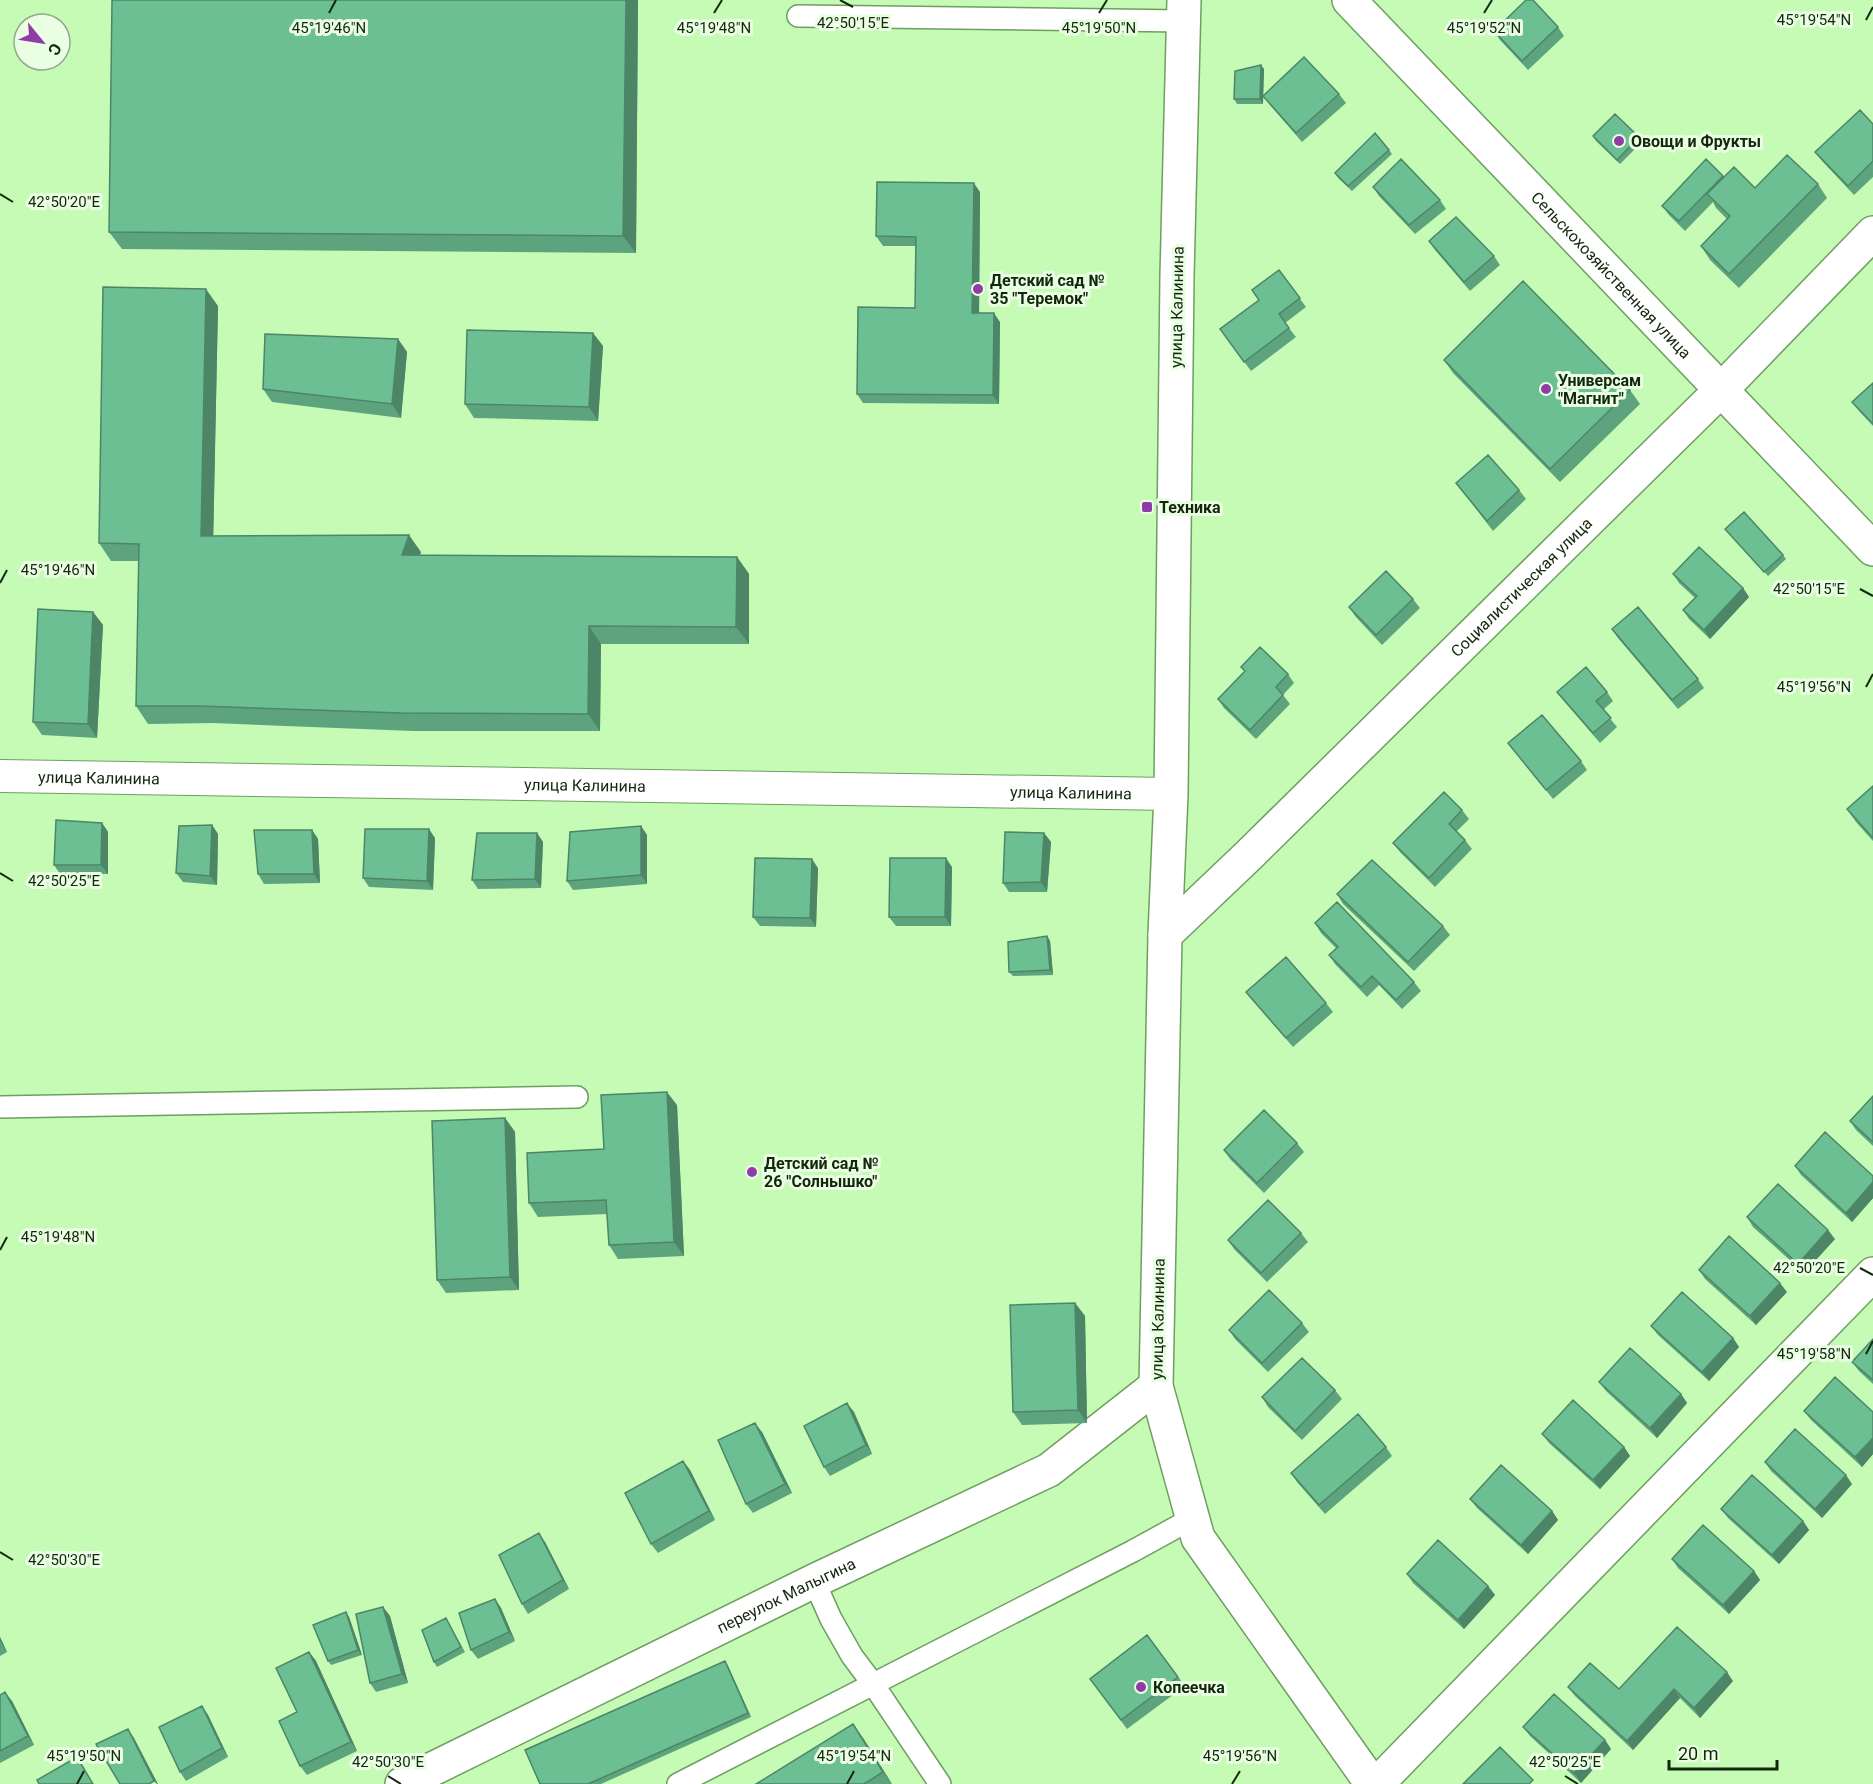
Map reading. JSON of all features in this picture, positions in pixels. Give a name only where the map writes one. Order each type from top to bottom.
[{"type":"main road","name":"Сельскохозяйственная улица","points":[[1349,0],[1722,388],[1873,549]]},
{"type":"main road","name":"улица Калинина","points":[[1190,7],[1176,276],[1170,794],[1174,925],[1156,1386],[1198,1538],[1381,1782]]},
{"type":"main road","points":[[1190,7],[1184,786],[1174,925],[1182,949],[1175,1389],[1217,1532],[1381,1782],[1873,1274]]},
{"type":"main road","name":"Социалистическая улица","points":[[1174,925],[1722,388],[1873,233]]},
{"type":"main road","name":"переулок Малыгина","points":[[402,1784],[814,1581],[1049,1470],[1156,1386]]},
{"type":"street","name":"улица Калинина","points":[[0,776],[1170,794]]},
{"type":"lane","points":[[798,16],[1190,7]]},
{"type":"lane","points":[[0,1107],[578,1097]]},
{"type":"lane","points":[[678,1784],[1193,1518]]},
{"type":"lane","points":[[814,1581],[831,1619],[848,1648],[940,1784]]},
{"type":"building","points":[[112,0],[626,0],[623,236],[109,232]]},
{"type":"building","points":[[1526,0],[1533,0],[1558,27],[1522,61],[1494,31]]},
{"type":"building","points":[[1304,57],[1339,94],[1296,133],[1263,96]]},
{"type":"building","points":[[1261,65],[1260,99],[1234,99],[1235,71]]},
{"type":"building","points":[[1860,110],[1873,124],[1873,161],[1848,186],[1815,152]]},
{"type":"building","name":"Овощи и Фрукты","points":[[1615,114],[1639,137],[1617,160],[1593,136]]},
{"type":"building","points":[[1375,133],[1389,150],[1348,186],[1335,173]]},
{"type":"building","points":[[1787,155],[1818,184],[1729,274],[1701,246],[1730,216],[1707,194],[1734,167],[1755,188]]},
{"type":"building","points":[[1401,159],[1440,200],[1409,225],[1373,187]]},
{"type":"building","points":[[1706,159],[1723,176],[1679,221],[1662,206]]},
{"type":"building","points":[[877,182],[974,183],[972,313],[994,313],[993,395],[857,394],[858,307],[915,308],[916,237],[876,236]]},
{"type":"building","points":[[1456,217],[1494,256],[1464,282],[1429,241]]},
{"type":"building","points":[[1279,270],[1300,298],[1279,314],[1289,328],[1244,362],[1220,329],[1259,300],[1252,290]]},
{"type":"building","name":"Универсам \"Магнит\"","points":[[1523,281],[1630,390],[1550,469],[1444,360]]},
{"type":"building","points":[[103,287],[206,289],[201,536],[409,535],[402,555],[737,557],[736,627],[589,626],[588,714],[401,713],[136,706],[139,544],[99,543]]},
{"type":"building","points":[[467,330],[593,333],[589,407],[465,404]]},
{"type":"building","points":[[265,334],[398,339],[392,404],[263,389]]},
{"type":"building","points":[[1873,383],[1873,424],[1852,402]]},
{"type":"building","points":[[1488,455],[1519,490],[1487,521],[1456,483]]},
{"type":"building","points":[[1744,512],[1783,555],[1764,572],[1725,529]]},
{"type":"building","points":[[1699,547],[1743,588],[1704,630],[1683,610],[1697,596],[1673,574]]},
{"type":"building","points":[[1386,571],[1413,599],[1376,635],[1349,607]]},
{"type":"building","points":[[1638,607],[1698,679],[1672,700],[1612,629]]},
{"type":"building","points":[[38,609],[93,612],[88,724],[33,722]]},
{"type":"building","points":[[1260,647],[1288,674],[1276,687],[1283,695],[1250,730],[1218,699],[1245,671],[1241,667]]},
{"type":"building","points":[[1586,667],[1607,692],[1596,701],[1611,718],[1593,733],[1557,692]]},
{"type":"building","points":[[1542,715],[1581,761],[1546,790],[1508,743]]},
{"type":"building","points":[[1873,786],[1873,838],[1847,809]]},
{"type":"building","points":[[1444,792],[1462,810],[1449,824],[1465,840],[1429,878],[1393,843]]},
{"type":"building","points":[[56,820],[102,823],[101,865],[54,865]]},
{"type":"building","points":[[212,825],[210,876],[176,873],[179,826]]},
{"type":"building","points":[[641,826],[641,875],[567,881],[570,832]]},
{"type":"building","points":[[365,829],[429,829],[427,881],[363,878]]},
{"type":"building","points":[[254,830],[312,830],[314,874],[258,874]]},
{"type":"building","points":[[1005,832],[1044,833],[1041,882],[1003,883]]},
{"type":"building","points":[[477,833],[537,833],[535,879],[472,880]]},
{"type":"building","points":[[755,858],[812,859],[810,918],[753,917]]},
{"type":"building","points":[[890,858],[946,858],[945,917],[889,917]]},
{"type":"building","points":[[1372,860],[1443,926],[1408,962],[1337,894]]},
{"type":"building","points":[[1337,902],[1414,982],[1396,1000],[1372,976],[1361,987],[1329,955],[1338,947],[1315,923]]},
{"type":"building","points":[[1047,936],[1050,970],[1009,972],[1008,942]]},
{"type":"building","points":[[1286,957],[1326,1003],[1286,1038],[1246,992]]},
{"type":"building","points":[[667,1092],[674,1242],[609,1245],[606,1200],[529,1203],[527,1153],[604,1149],[601,1095]]},
{"type":"building","points":[[1873,1096],[1873,1142],[1850,1121]]},
{"type":"building","points":[[1264,1110],[1297,1143],[1257,1183],[1224,1150]]},
{"type":"building","points":[[505,1118],[510,1277],[437,1280],[432,1121]]},
{"type":"building","points":[[1825,1132],[1873,1176],[1873,1182],[1846,1213],[1795,1166]]},
{"type":"building","points":[[1778,1184],[1828,1230],[1798,1264],[1747,1217]]},
{"type":"building","points":[[1268,1200],[1301,1233],[1261,1273],[1228,1240]]},
{"type":"building","points":[[1729,1236],[1780,1283],[1750,1316],[1699,1270]]},
{"type":"building","points":[[1269,1290],[1302,1323],[1262,1363],[1229,1330]]},
{"type":"building","points":[[1682,1292],[1733,1338],[1702,1372],[1651,1326]]},
{"type":"building","points":[[1075,1303],[1078,1410],[1013,1412],[1010,1305]]},
{"type":"building","points":[[1873,1339],[1873,1380],[1852,1362]]},
{"type":"building","points":[[1630,1348],[1681,1394],[1650,1428],[1599,1382]]},
{"type":"building","points":[[1302,1358],[1335,1390],[1295,1431],[1262,1397]]},
{"type":"building","points":[[1835,1377],[1873,1412],[1873,1438],[1855,1457],[1804,1411]]},
{"type":"building","points":[[1573,1400],[1624,1447],[1593,1480],[1542,1434]]},
{"type":"building","points":[[847,1403],[866,1445],[824,1467],[804,1426]]},
{"type":"building","points":[[1358,1414],[1386,1447],[1319,1505],[1291,1473]]},
{"type":"building","points":[[755,1423],[785,1484],[746,1504],[718,1440]]},
{"type":"building","points":[[1795,1429],[1846,1475],[1815,1509],[1765,1462]]},
{"type":"building","points":[[683,1461],[709,1511],[651,1544],[625,1493]]},
{"type":"building","points":[[1501,1465],[1552,1511],[1521,1545],[1470,1499]]},
{"type":"building","points":[[1752,1475],[1803,1521],[1772,1555],[1721,1509]]},
{"type":"building","points":[[1703,1525],[1754,1571],[1723,1605],[1672,1559]]},
{"type":"building","points":[[539,1533],[563,1580],[522,1604],[499,1555]]},
{"type":"building","points":[[1438,1540],[1488,1586],[1458,1620],[1407,1574]]},
{"type":"building","points":[[495,1599],[509,1632],[471,1650],[459,1613]]},
{"type":"building","points":[[383,1607],[402,1674],[370,1683],[356,1614]]},
{"type":"building","points":[[346,1612],[358,1650],[328,1661],[313,1625]]},
{"type":"building","points":[[446,1618],[461,1647],[434,1662],[422,1630]]},
{"type":"building","points":[[1677,1627],[1727,1672],[1694,1708],[1674,1689],[1627,1741],[1568,1687],[1590,1663],[1619,1689]]},
{"type":"building","name":"Копеечка","points":[[1147,1635],[1178,1677],[1121,1720],[1090,1679]]},
{"type":"building","points":[[309,1652],[351,1742],[300,1766],[279,1721],[297,1712],[276,1668]]},
{"type":"building","points":[[725,1661],[748,1713],[588,1784],[540,1784],[525,1750]]},
{"type":"building","points":[[5,1692],[28,1736],[0,1751],[0,1695]]},
{"type":"building","points":[[1554,1694],[1605,1740],[1574,1773],[1523,1727]]},
{"type":"building","points":[[202,1706],[222,1748],[180,1772],[159,1727]]},
{"type":"building","points":[[853,1724],[883,1772],[864,1784],[756,1784]]},
{"type":"building","points":[[128,1729],[154,1781],[149,1784],[120,1784],[96,1744]]},
{"type":"building","points":[[1500,1747],[1533,1780],[1529,1784],[1463,1784]]},
{"type":"building","points":[[77,1757],[93,1784],[39,1784],[37,1780]]},
{"type":"place","name":"Овощи и Фрукты","points":[[1619,141]]},
{"type":"place","name":"Детский сад № 35 \"Теремок\"","points":[[978,289]]},
{"type":"place","name":"Универсам \"Магнит\"","points":[[1546,389]]},
{"type":"place","name":"Техника","points":[[1147,507]]},
{"type":"place","name":"Детский сад № 26 \"Солнышко\"","points":[[752,1172]]},
{"type":"place","name":"Копеечка","points":[[1141,1687]]}]
